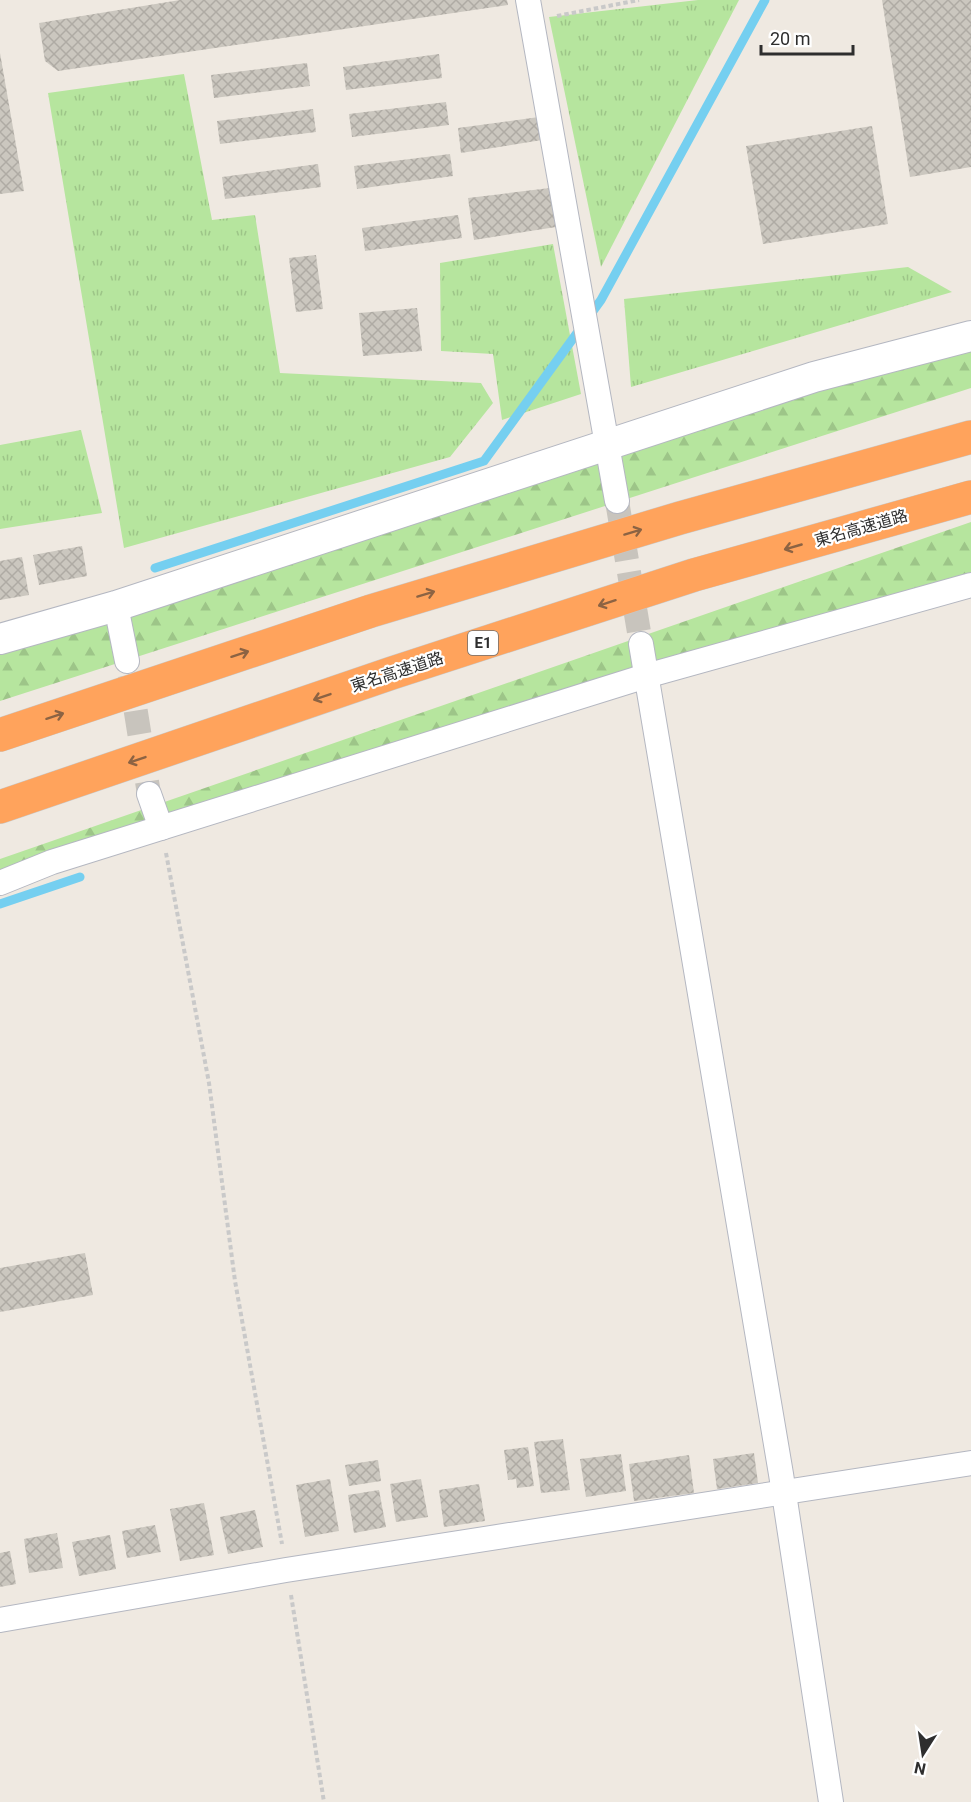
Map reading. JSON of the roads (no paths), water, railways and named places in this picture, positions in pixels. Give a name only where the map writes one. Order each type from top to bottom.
[{"type":"highway","points":[[0,735],[371,611],[680,518],[971,437]]},
{"type":"highway","name":"東名高速道路","points":[[0,807],[403,669],[694,575],[971,497]]},
{"type":"street","points":[[530,10],[616,501]]},
{"type":"street","points":[[0,639],[116,606],[814,377],[971,336]]},
{"type":"street","points":[[0,883],[52,862],[646,676],[971,585]]},
{"type":"street","points":[[116,606],[127,661]]},
{"type":"street","points":[[641,644],[784,1494],[831,1802]]},
{"type":"street","points":[[149,794],[161,828]]},
{"type":"street","points":[[0,1620],[286,1570],[971,1463]]},
{"type":"waterway","points":[[155,568],[484,461],[601,300],[765,0]]},
{"type":"waterway","points":[[0,904],[80,877]]},
{"type":"tunnel","points":[[617,501],[641,644]]},
{"type":"tunnel","points":[[130,675],[149,794]]}]
